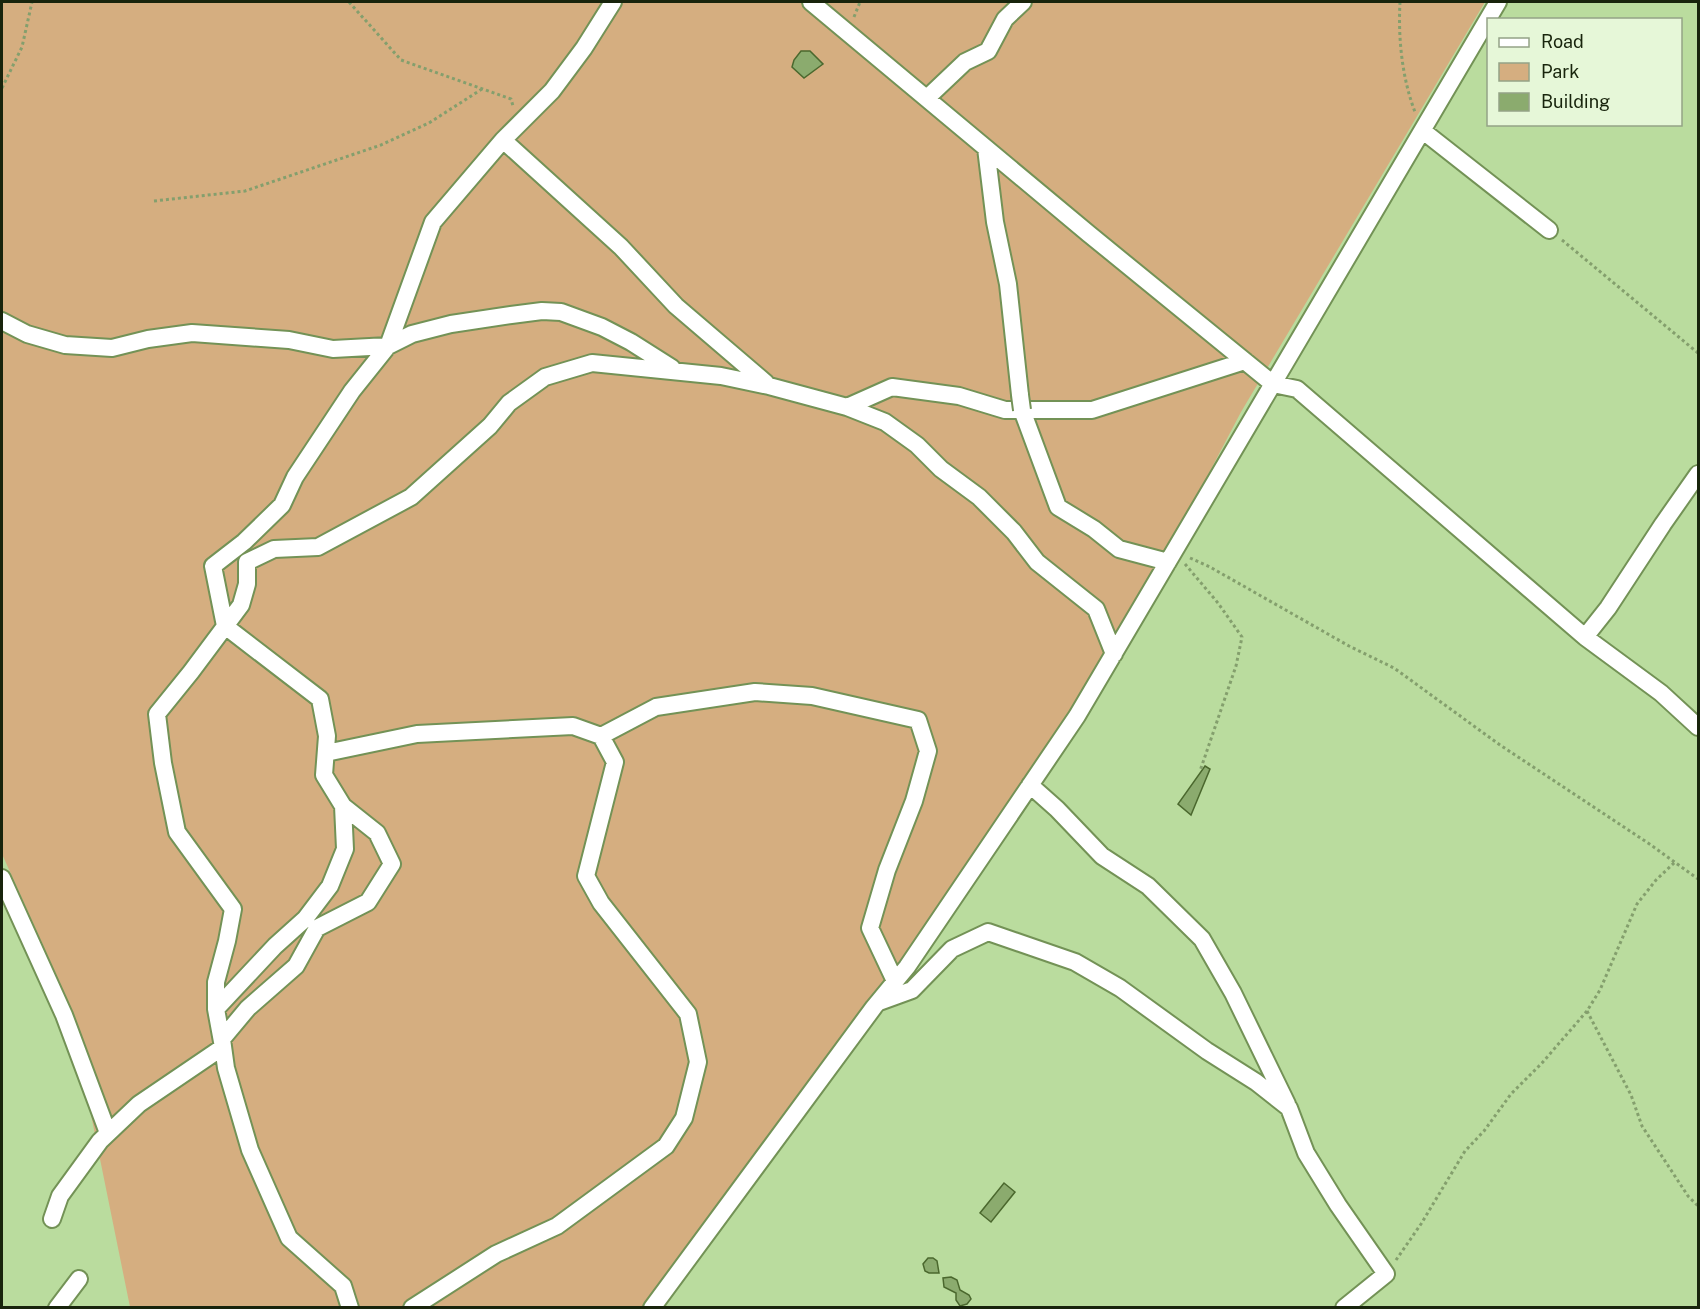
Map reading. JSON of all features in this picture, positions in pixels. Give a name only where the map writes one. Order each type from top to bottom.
[{"type":"street","points":[[350,1308],[343,1286],[289,1238],[250,1150],[226,1068],[222,1039],[248,1008],[296,966],[317,928],[368,902],[392,864],[377,833],[343,806],[324,775],[327,736],[320,699],[225,626],[213,566],[244,542],[282,505],[296,477],[352,391],[388,346],[433,222],[503,140],[559,82],[613,2]]},
{"type":"street","points":[[812,2],[1245,361],[1274,384],[1297,389],[1585,637],[1661,693],[1698,727]]},
{"type":"street","points":[[927,98],[965,62],[988,51],[1005,19],[1023,2]]},
{"type":"street","points":[[1489,18],[1498,2]]},
{"type":"street","points":[[652,1308],[878,1002],[907,967],[1077,716],[1487,21]]},
{"type":"street","points":[[1423,131],[1549,230]]},
{"type":"street","points":[[503,140],[621,247],[676,306],[769,386]]},
{"type":"street","points":[[986,148],[995,222],[1008,284],[1021,402],[1040,463],[1058,507],[1119,549],[1172,556]]},
{"type":"street","points":[[2,321],[27,334],[65,345],[112,348],[148,339],[192,333],[289,340],[333,349],[388,346],[412,334],[451,324],[542,311],[561,312],[602,327],[676,370]]},
{"type":"street","points":[[848,407],[892,387],[959,396],[1005,410],[1092,410],[1245,361]]},
{"type":"street","points":[[223,1047],[216,1008],[216,982],[233,909],[177,832],[163,763],[157,714],[241,605],[247,584],[247,562],[274,549],[318,547],[411,497],[490,426],[509,403],[545,377],[592,363],[676,370],[769,386],[848,407],[885,422],[917,445],[941,469],[979,497],[1014,532],[1037,562],[1096,609],[1114,654]]},
{"type":"street","points":[[1585,637],[1614,600],[1698,474]]},
{"type":"street","points":[[602,736],[656,707],[756,692],[812,696],[918,720],[928,751],[914,801],[887,870],[870,928],[895,981]]},
{"type":"street","points":[[326,753],[417,734],[573,726],[602,736],[615,762],[586,876],[601,903],[688,1014],[698,1062],[684,1118],[666,1146],[557,1226],[496,1254],[412,1308]]},
{"type":"street","points":[[1030,785],[1057,809],[1102,856],[1148,886],[1202,939],[1260,1045],[1289,1108],[1306,1153],[1338,1205],[1386,1274],[1344,1308]]},
{"type":"street","points":[[216,1008],[275,946],[305,919],[330,886],[345,849],[343,806]]},
{"type":"street","points":[[2,878],[64,1015],[108,1133]]},
{"type":"street","points":[[878,1002],[912,990],[952,949],[988,932],[1075,962],[1112,983],[1207,1051],[1256,1082],[1289,1108]]},
{"type":"street","points":[[52,1219],[60,1196],[100,1140],[139,1104],[223,1047]]},
{"type":"street","points":[[57,1308],[79,1279]]},
{"type":"path","points":[[2,88],[22,47],[32,2]]},
{"type":"path","points":[[349,2],[401,60],[511,99],[520,123]]},
{"type":"path","points":[[1400,2],[1399,29],[1409,96],[1423,131]]},
{"type":"path","points":[[154,201],[245,191],[381,145],[429,123],[482,89]]},
{"type":"path","points":[[1549,230],[1698,353]]},
{"type":"path","points":[[1172,556],[1218,603],[1242,637],[1236,666],[1200,771]]},
{"type":"path","points":[[1172,556],[1210,567],[1349,646],[1394,668],[1500,745],[1698,879]]},
{"type":"path","points":[[1386,1274],[1466,1151],[1511,1095],[1587,1011],[1600,990],[1637,904],[1674,862]]},
{"type":"path","points":[[1587,1011],[1631,1095],[1642,1126],[1688,1196],[1698,1206]]},
{"type":"green space","points":[[2,2],[1485,2],[1241,412],[1114,654],[937,915],[658,1308],[130,1307],[68,1001],[2,854]]},
{"type":"building","points":[[801,51],[810,51],[823,64],[804,78],[792,67]]},
{"type":"building","points":[[1205,766],[1210,769],[1191,815],[1178,804]]},
{"type":"building","points":[[1004,1183],[1015,1192],[991,1222],[980,1213]]},
{"type":"building","points":[[928,1258],[937,1261],[939,1273],[925,1271],[923,1264]]},
{"type":"building","points":[[951,1277],[957,1280],[960,1290],[969,1295],[971,1299],[967,1304],[960,1306],[956,1300],[956,1293],[944,1287],[943,1278]]}]
